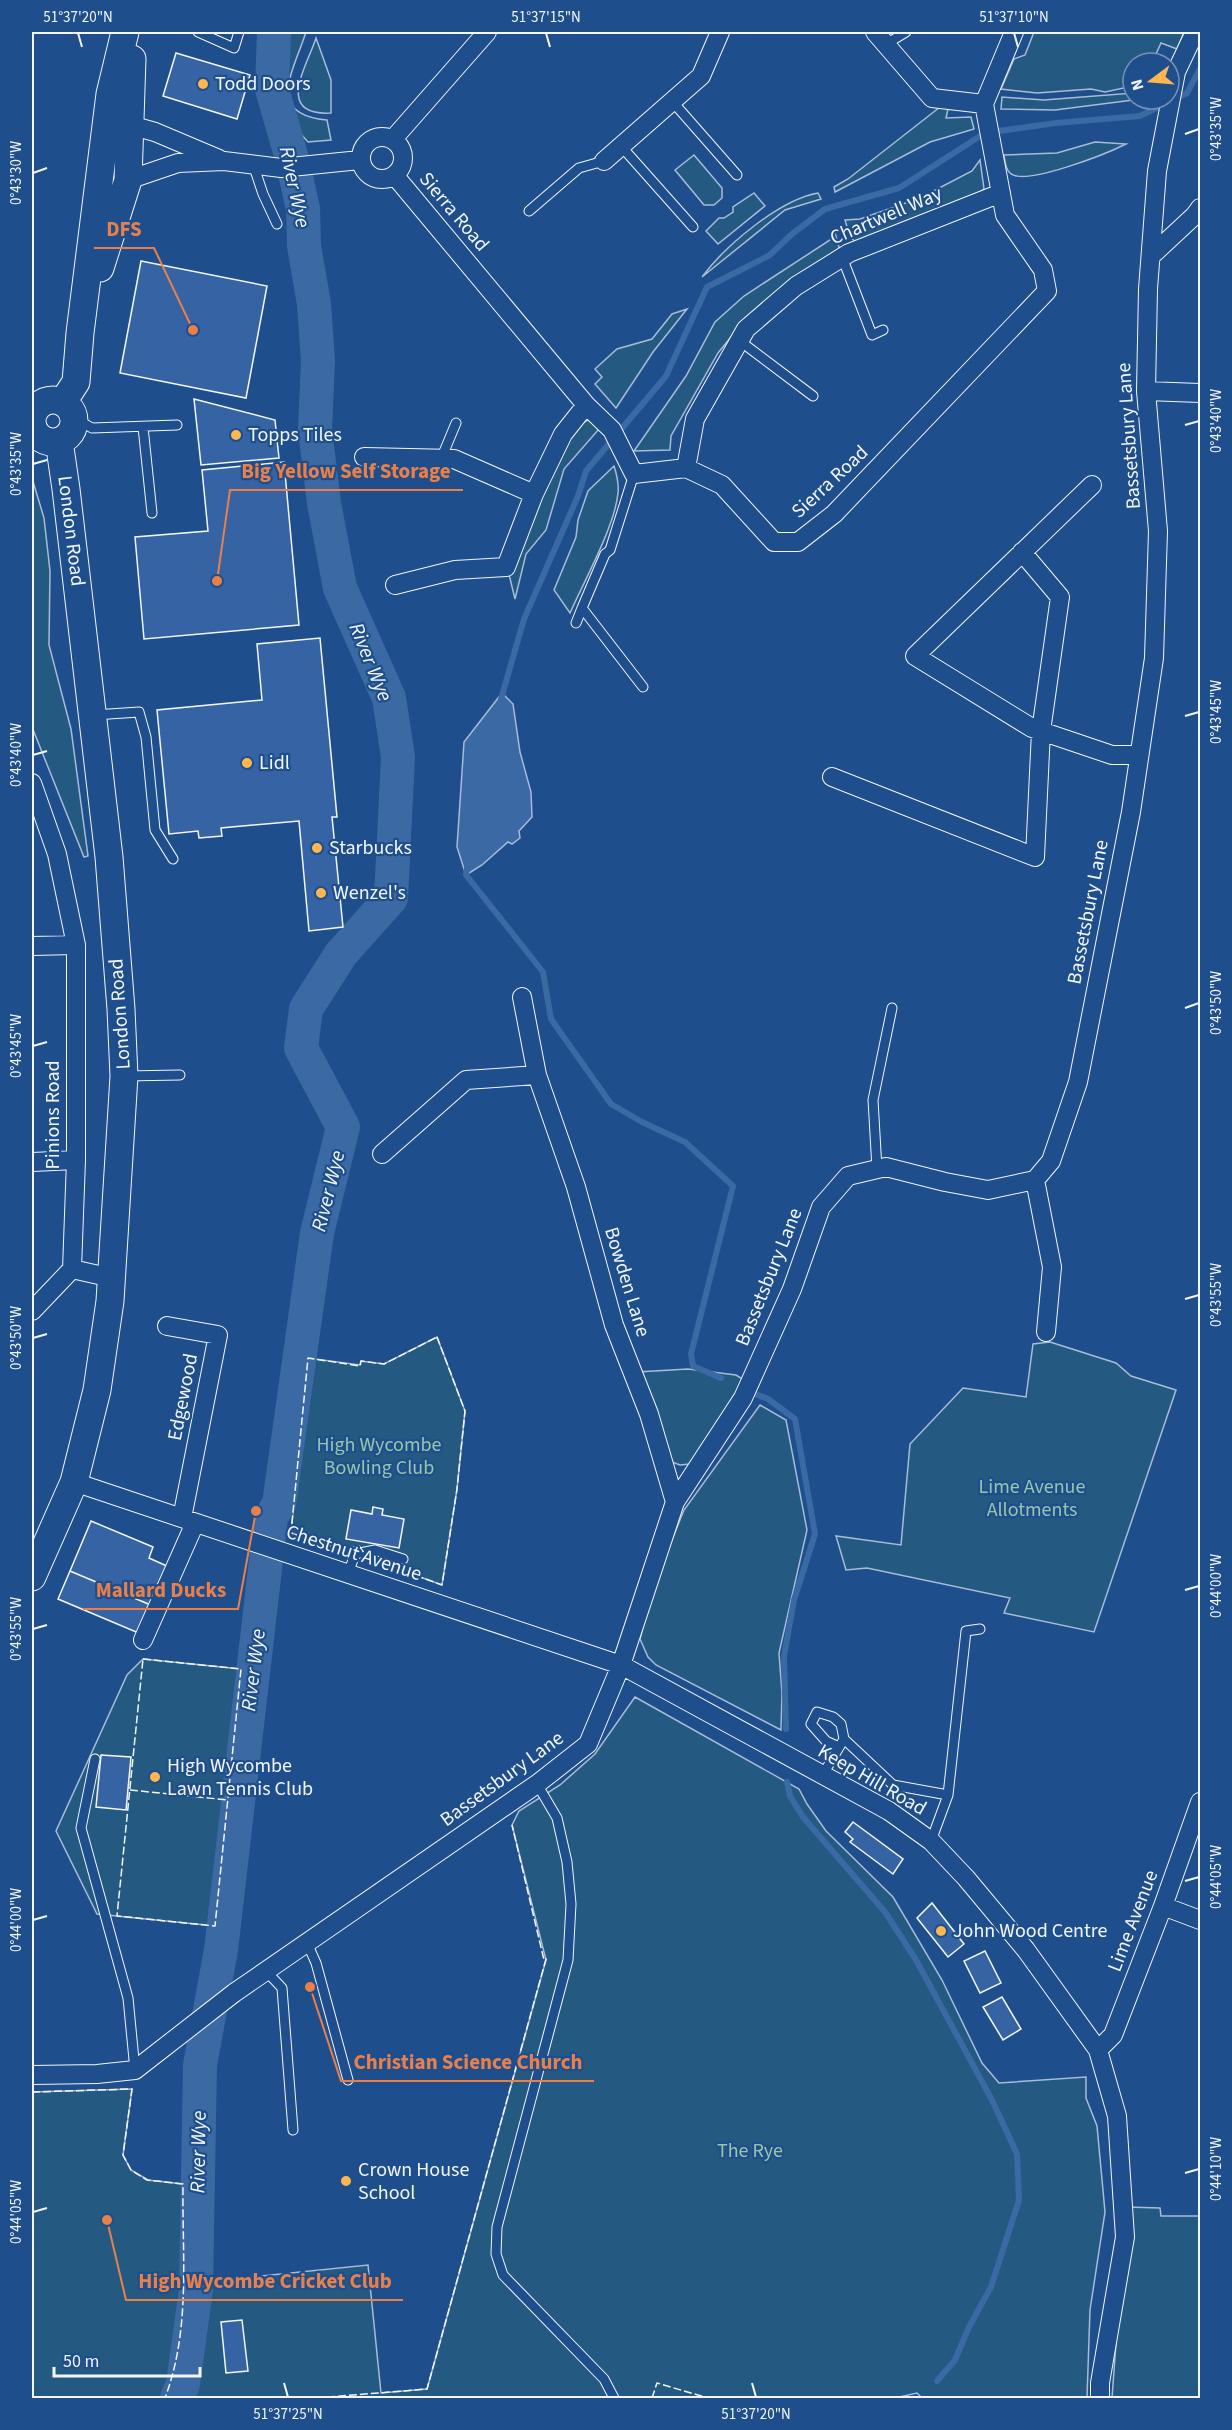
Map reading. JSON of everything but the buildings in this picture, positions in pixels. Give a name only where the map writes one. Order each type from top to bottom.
[{"type":"main road","points":[[68,410],[47,400],[33,418],[39,436],[48,441],[58,441],[67,436],[73,428],[68,410],[76,381],[110,94],[125,32]]},
{"type":"main road","points":[[90,255],[123,133],[129,98],[134,32]]},
{"type":"main road","points":[[80,333],[128,180],[123,133]]},
{"type":"main road","name":"London Road","points":[[32,1577],[74,1482],[97,1390],[112,1278],[124,1076],[109,857],[58,441]]},
{"type":"street","points":[[393,139],[487,32]]},
{"type":"street","points":[[604,161],[701,76],[720,32]]},
{"type":"street","points":[[881,38],[932,98],[986,110],[1014,32]]},
{"type":"street","name":"Bassetsbury Lane","points":[[135,2070],[266,1971],[537,1784],[588,1744],[621,1665],[675,1502],[742,1398],[792,1289],[821,1207],[848,1176],[886,1167],[988,1190],[1035,1180],[1051,1161],[1078,1082],[1131,812],[1154,658],[1158,531],[1146,391],[1151,256],[1157,171],[1174,79],[1195,32]]},
{"type":"street","name":"Sierra Road","points":[[686,468],[722,485],[774,542],[798,542],[834,514],[1047,291],[1043,270],[1005,215],[986,110]]},
{"type":"street","points":[[123,133],[155,132],[224,161]]},
{"type":"street","points":[[380,137],[393,139],[404,157],[401,168],[395,176],[384,180],[373,178],[365,171],[360,160],[364,146],[370,140],[380,137]]},
{"type":"street","points":[[128,180],[178,163],[224,161],[281,168],[360,160]]},
{"type":"street","name":"Sierra Road","points":[[395,176],[586,405],[612,430],[630,466]]},
{"type":"street","name":"Chartwell Way","points":[[686,468],[695,420],[746,329],[796,286],[842,257],[1001,193]]},
{"type":"street","points":[[1151,256],[1195,216],[1200,208]]},
{"type":"street","points":[[1146,391],[1200,393]]},
{"type":"street","points":[[395,585],[455,570],[506,567],[534,494],[563,434],[586,405]]},
{"type":"street","points":[[364,457],[454,459],[534,494]]},
{"type":"street","points":[[630,466],[686,468]]},
{"type":"street","points":[[1092,485],[915,656],[1032,728],[1112,755],[1139,755]]},
{"type":"street","points":[[832,777],[1035,857],[1041,731],[1060,597],[1022,552]]},
{"type":"street","name":"Pinions Road","points":[[32,783],[57,854],[76,945],[76,1160],[72,1269]]},
{"type":"street","points":[[32,946],[76,945]]},
{"type":"street","name":"Bowden Lane","points":[[522,997],[537,1075],[576,1187],[614,1325],[649,1414],[675,1502]]},
{"type":"street","points":[[382,1154],[466,1080],[537,1075]]},
{"type":"street","points":[[32,1162],[76,1160]]},
{"type":"street","points":[[1035,1180],[1052,1267],[1046,1332]]},
{"type":"street","points":[[32,1311],[72,1269],[112,1278]]},
{"type":"street","name":"Edgewood","points":[[167,1326],[218,1335],[189,1521]]},
{"type":"street","name":"Chestnut Avenue","points":[[74,1482],[621,1665]]},
{"type":"street","points":[[143,1640],[189,1521]]},
{"type":"street","name":"Keep Hill Road","points":[[621,1665],[890,1811],[931,1841],[966,1878],[1026,1950],[1098,2050],[1117,2116],[1125,2237],[1100,2383],[1100,2398]]},
{"type":"street","name":"Lime Avenue","points":[[1098,2050],[1113,2035],[1200,1802]]},
{"type":"street","points":[[1163,1906],[1200,1920]]},
{"type":"street","points":[[32,2075],[97,2074],[135,2070]]},
{"type":"lane","points":[[198,32],[234,48],[239,32]]},
{"type":"lane","points":[[881,38],[906,32]]},
{"type":"lane","points":[[672,101],[737,175]]},
{"type":"lane","points":[[621,146],[693,227]]},
{"type":"lane","points":[[529,211],[579,168],[604,161]]},
{"type":"lane","points":[[253,164],[263,194],[277,224]]},
{"type":"lane","points":[[842,257],[872,335],[883,330]]},
{"type":"lane","points":[[740,341],[813,396]]},
{"type":"lane","points":[[68,410],[92,429],[177,426]]},
{"type":"lane","points":[[441,459],[456,423]]},
{"type":"lane","points":[[143,427],[152,513]]},
{"type":"lane","points":[[576,623],[605,554],[610,550],[630,466]]},
{"type":"lane","points":[[582,608],[643,687]]},
{"type":"lane","points":[[93,715],[139,712],[146,737],[155,830],[173,859]]},
{"type":"lane","points":[[876,1169],[873,1100],[892,1008]]},
{"type":"lane","points":[[124,1076],[180,1075]]},
{"type":"lane","points":[[348,1574],[355,1554],[375,1550],[404,1559]]},
{"type":"lane","points":[[931,1841],[948,1795],[966,1631],[980,1629]]},
{"type":"lane","points":[[822,1776],[842,1743],[893,1785],[948,1795]]},
{"type":"lane","points":[[95,1759],[81,1828],[128,1998],[135,2070]]},
{"type":"lane","points":[[537,1784],[557,1818],[567,1862],[571,1904],[568,1960],[497,2227],[496,2254],[503,2275],[604,2379],[614,2398]]},
{"type":"lane","points":[[307,1943],[316,1963],[348,2080]]},
{"type":"lane","points":[[266,1971],[282,1988],[293,2130]]},
{"type":"green space","points":[[291,32],[306,32],[291,75],[288,88],[290,100],[295,109],[308,116],[327,120],[331,140],[308,142],[291,119],[282,100],[277,82],[277,68]]},
{"type":"green space","points":[[1034,32],[1184,32],[1177,49],[1161,43],[1157,51],[1121,51],[1121,89],[1105,92],[1091,89],[1037,93],[1001,89],[1014,59],[1025,55]]},
{"type":"green space","points":[[316,38],[331,80],[331,113],[314,112],[303,106],[299,98],[302,75]]},
{"type":"green space","points":[[1121,94],[1121,102],[1055,110],[1001,109],[1002,97],[1044,100]]},
{"type":"green space","points":[[940,107],[948,109],[946,118],[971,117],[974,129],[930,142],[835,192],[834,187],[848,179]]},
{"type":"green space","points":[[1095,142],[1126,144],[1066,167],[1032,176],[1018,176],[1007,169],[1004,155],[1057,153]]},
{"type":"green space","points":[[694,155],[722,188],[722,198],[714,205],[704,205],[675,170]]},
{"type":"green space","points":[[980,160],[984,189],[977,194],[856,242],[850,237],[845,220],[860,219],[920,198],[972,171]]},
{"type":"green space","points":[[754,193],[765,206],[718,244],[706,231],[719,218],[724,218],[733,212],[733,207]]},
{"type":"green space","points":[[818,193],[821,199],[785,210],[702,277],[724,252],[770,214],[803,197]]},
{"type":"green space","points":[[834,229],[839,247],[836,254],[744,321],[718,353],[671,436],[670,450],[634,451],[686,376],[715,322],[744,296],[833,238]]},
{"type":"green space","points":[[687,309],[653,352],[616,408],[595,384],[602,377],[595,369],[617,349],[652,339],[672,314]]},
{"type":"green space","points":[[591,419],[599,429],[564,469],[546,530],[526,554],[515,599],[507,566],[568,435]]},
{"type":"green space","points":[[614,466],[618,486],[616,506],[605,537],[570,613],[554,590],[576,537],[578,520],[588,491]]},
{"type":"green space","points":[[32,478],[44,518],[50,571],[49,645],[71,729],[88,856],[84,857],[32,727]]},
{"type":"green space","name":"High Wycombe Bowling Club","points":[[437,1337],[465,1411],[457,1489],[442,1585],[368,1558],[359,1546],[343,1550],[291,1533],[308,1358],[360,1365],[361,1361],[384,1364]]},
{"type":"green space","name":"Lime Avenue Allotments","points":[[1050,1342],[1116,1363],[1131,1376],[1176,1390],[1094,1632],[1004,1613],[1010,1598],[867,1568],[846,1570],[836,1536],[901,1545],[910,1444],[963,1388],[1026,1397],[1033,1344]]},
{"type":"green space","points":[[688,1369],[736,1375],[744,1380],[690,1464],[680,1465],[669,1461],[637,1372]]},
{"type":"green space","points":[[760,1405],[786,1420],[807,1530],[779,1653],[782,1693],[781,1730],[656,1665],[648,1657],[640,1639],[653,1587],[684,1510]]},
{"type":"green space","name":"High Wycombe Lawn Tennis Club","points":[[143,1659],[241,1669],[215,1926],[97,1914],[56,1831],[127,1675]]},
{"type":"green space","name":"The Rye","points":[[635,1697],[799,1789],[826,1831],[893,1897],[942,1980],[982,2063],[999,2083],[1086,2077],[1086,2098],[1097,2126],[1105,2212],[1090,2310],[1087,2398],[922,2398],[917,2393],[895,2398],[187,2398],[199,2357],[204,2282],[368,2265],[381,2393],[427,2389],[546,1960],[512,1825],[519,1811],[560,1785],[595,1754]]},
{"type":"green space","points":[[132,2089],[123,2155],[131,2170],[148,2180],[183,2184],[182,2319],[179,2346],[165,2398],[32,2398],[32,2092]]},
{"type":"green space","points":[[1126,2207],[1160,2208],[1161,2216],[1200,2216],[1200,2398],[1112,2398]]},
{"type":"shaded area","points":[[502,693],[513,704],[520,752],[531,792],[532,817],[519,831],[520,838],[512,844],[508,842],[482,865],[466,875],[457,847],[464,742]]},
{"type":"waterway","name":"River Wye","points":[[177,2398],[183,2384],[196,2289],[200,2065],[221,1950],[271,1517],[279,1504],[317,1233],[343,1127],[301,1048],[306,1009],[341,954],[391,898],[398,757],[389,698],[340,588],[324,503],[315,430],[318,361],[314,304],[304,246],[303,209],[292,159],[272,89],[274,32]]},
{"type":"waterway","points":[[501,699],[524,619],[578,496],[586,471],[666,376],[707,287],[770,255],[792,234],[825,209],[899,188],[985,133],[1056,123],[1140,116],[1187,93],[1200,69]]},
{"type":"waterway","points":[[467,868],[466,875],[543,972],[551,1019],[611,1104],[642,1122],[685,1142],[733,1186],[691,1354],[693,1366],[721,1378]]},
{"type":"waterway","points":[[753,1393],[768,1399],[795,1419],[815,1534],[794,1600],[784,1656],[786,1729]]},
{"type":"waterway","points":[[787,1782],[790,1796],[803,1817],[885,1912],[916,1960],[992,2100],[1017,2154],[1019,2200],[991,2287],[969,2327],[955,2360],[937,2381]]},
{"type":"fence","points":[[437,1337],[465,1411],[457,1489],[442,1585],[368,1558],[359,1546],[343,1550],[291,1533],[308,1358],[360,1366],[361,1361],[384,1364],[437,1337]]},
{"type":"fence","points":[[143,1659],[241,1669],[215,1926],[117,1916],[143,1659]]},
{"type":"fence","points":[[130,1790],[228,1800]]},
{"type":"fence","points":[[316,2398],[427,2389],[546,1959],[544,1960],[512,1825]]},
{"type":"fence","points":[[32,2092],[132,2089],[123,2155],[131,2170],[147,2180],[183,2184],[182,2319],[179,2346],[165,2398]]},
{"type":"fence","points":[[652,2398],[657,2383],[708,2398]]},
{"type":"place","name":"Todd Doors","points":[[203,84]]},
{"type":"place","name":"DFS","points":[[193,330]]},
{"type":"place","name":"Topps Tiles","points":[[236,435]]},
{"type":"place","name":"Big Yellow Self Storage","points":[[217,581]]},
{"type":"place","name":"Lidl","points":[[247,763]]},
{"type":"place","name":"Starbucks","points":[[317,848]]},
{"type":"place","name":"Wenzel's","points":[[321,893]]},
{"type":"place","name":"Mallard Ducks","points":[[256,1511]]},
{"type":"place","name":"High Wycombe Lawn Tennis Club","points":[[155,1777]]},
{"type":"place","name":"John Wood Centre","points":[[941,1931]]},
{"type":"place","name":"Christian Science Church","points":[[310,1987]]},
{"type":"place","name":"Crown House School","points":[[346,2181]]},
{"type":"place","name":"High Wycombe Cricket Club","points":[[107,2220]]}]
